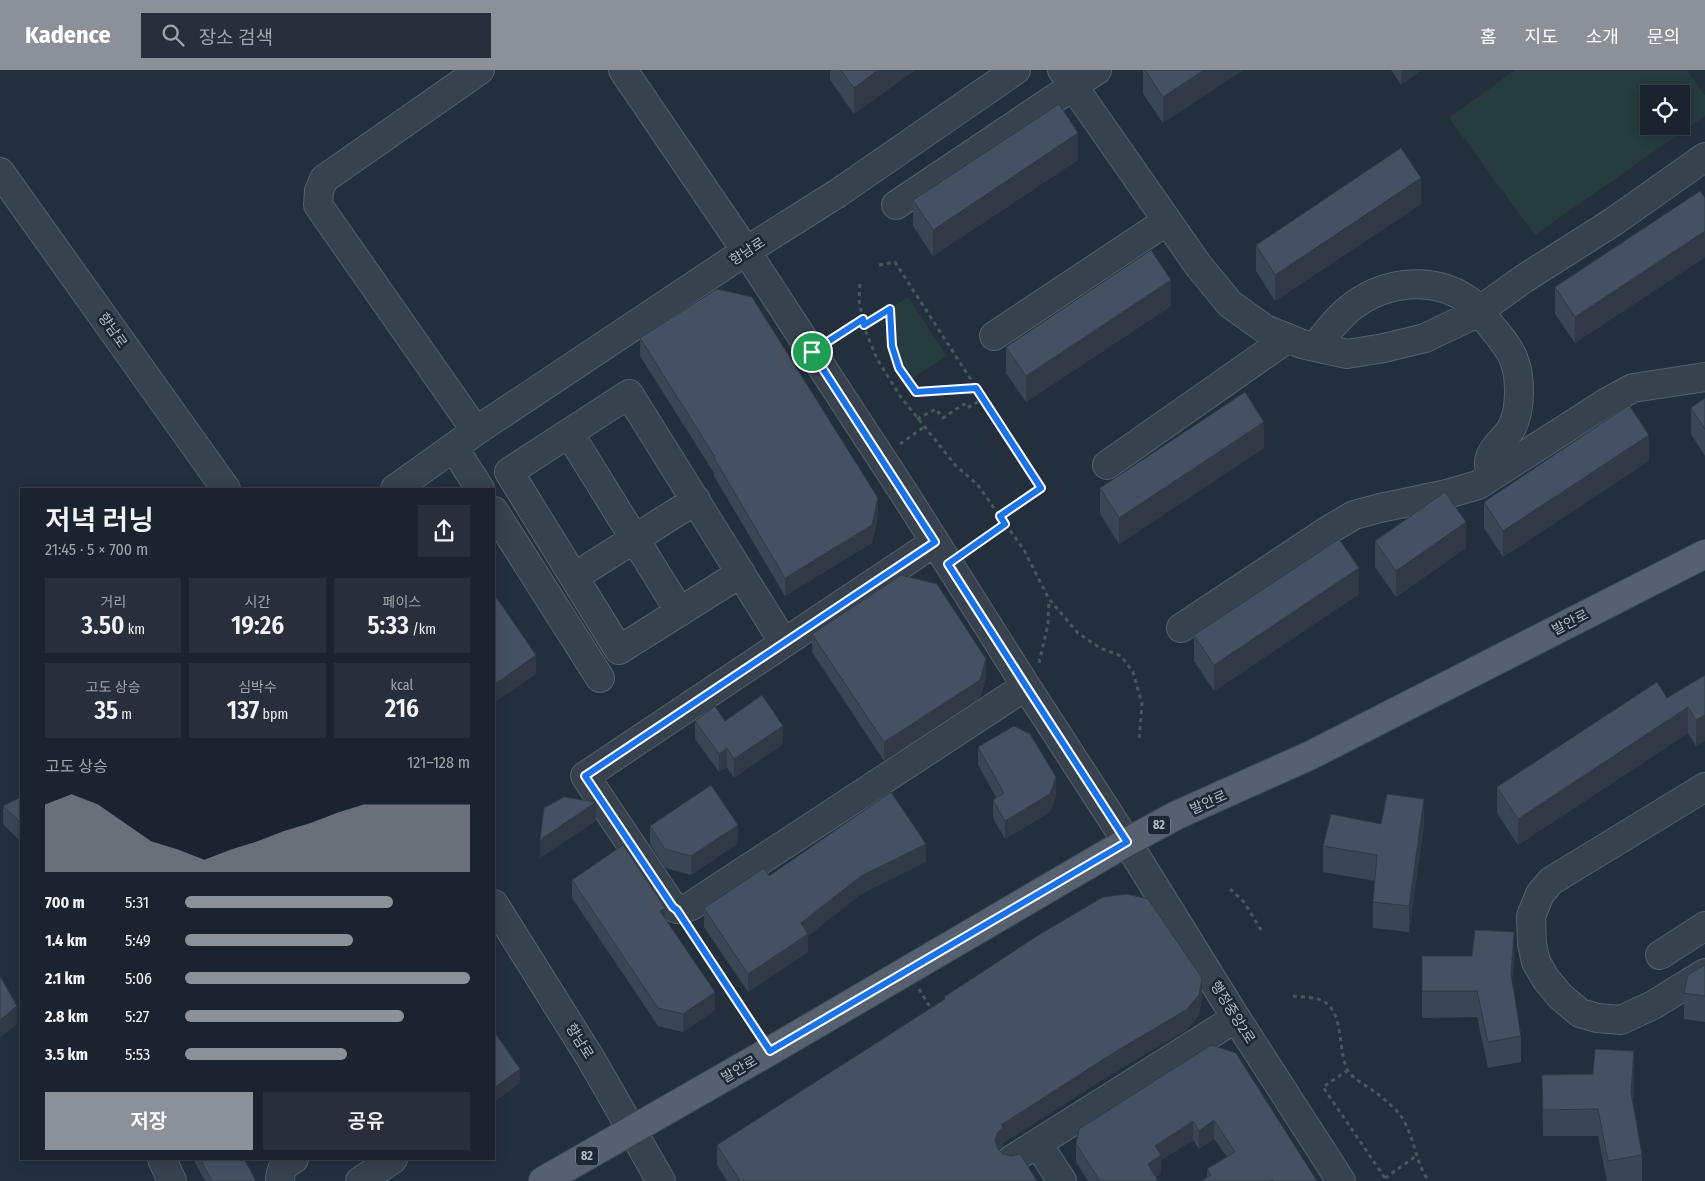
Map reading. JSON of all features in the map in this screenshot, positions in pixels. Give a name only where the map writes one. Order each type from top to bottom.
[{"type":"main road","name":"발안로","points":[[543,1181],[770,1051],[1127,842],[1177,816],[1310,756],[1705,554]]},
{"type":"street","points":[[476,431],[318,205],[319,191],[324,179],[480,70]]},
{"type":"street","name":"행정중앙2로","points":[[623,70],[746,251],[881,457],[1341,1181]]},
{"type":"street","name":"향남로","points":[[396,488],[476,431],[746,251],[838,193],[1016,70]]},
{"type":"street","points":[[896,205],[1068,78],[1097,70]]},
{"type":"street","points":[[1068,78],[1198,265],[1230,304],[1265,328],[1302,344],[1347,354],[1426,338],[1479,311],[1525,278],[1701,167]]},
{"type":"street","name":"향남로","points":[[0,172],[225,488]]},
{"type":"street","points":[[994,336],[1167,221]]},
{"type":"street","points":[[1315,347],[1335,322],[1354,305],[1378,292],[1405,284],[1438,286],[1468,300],[1502,340],[1514,359],[1520,379],[1518,404],[1512,426],[1492,453],[1488,462],[1492,476]]},
{"type":"street","points":[[1107,465],[1288,338]]},
{"type":"street","points":[[1181,628],[1354,515],[1447,494],[1478,484],[1607,402],[1633,388],[1705,377]]},
{"type":"street","points":[[741,573],[619,650],[509,472],[629,394],[696,500],[741,573],[784,643]]},
{"type":"street","points":[[570,433],[680,612]]},
{"type":"street","points":[[454,448],[479,488]]},
{"type":"street","points":[[574,577],[696,500]]},
{"type":"street","points":[[495,513],[600,678]]},
{"type":"street","points":[[942,553],[784,643],[585,776],[673,907],[677,910],[691,906],[1026,686]]},
{"type":"street","points":[[1705,787],[1551,881],[1540,894],[1531,916],[1532,944],[1536,962],[1546,979],[1560,996],[1580,1013],[1596,1018],[1621,1020],[1654,1005],[1705,973]]},
{"type":"street","name":"향남로","points":[[495,906],[591,1059],[661,1181]]},
{"type":"street","points":[[1660,955],[1705,926]]},
{"type":"street","points":[[1011,1160],[1038,1144],[1121,1080],[1236,1018]]},
{"type":"street","points":[[1038,1144],[1062,1181]]},
{"type":"street","points":[[162,1160],[172,1181]]},
{"type":"street","points":[[280,1181],[280,1172],[285,1165],[292,1160]]},
{"type":"street","points":[[360,1181],[392,1160]]},
{"type":"path","points":[[879,265],[895,262],[1041,488],[1000,516]]},
{"type":"path","points":[[860,284],[859,301],[864,325],[877,359],[900,396],[956,466],[977,484],[1024,550],[1049,600],[1078,633],[1100,648],[1121,656],[1133,672],[1142,704],[1139,740]]},
{"type":"path","points":[[864,325],[890,309],[892,346],[899,368],[916,392],[976,388]]},
{"type":"path","points":[[812,352],[863,319]]},
{"type":"path","points":[[918,419],[936,408],[943,418],[964,404],[967,408],[983,399]]},
{"type":"path","points":[[881,457],[924,427]]},
{"type":"path","points":[[942,553],[1005,524]]},
{"type":"path","points":[[1043,648],[1048,624],[1049,600]]},
{"type":"path","points":[[1230,889],[1244,902],[1261,930]]},
{"type":"path","points":[[677,910],[770,1051]]},
{"type":"path","points":[[908,969],[938,1020]]},
{"type":"path","points":[[1293,996],[1322,1000],[1335,1015],[1343,1062],[1354,1077],[1376,1093],[1399,1114],[1408,1128],[1420,1168],[1429,1181]]},
{"type":"path","points":[[1348,1070],[1323,1087],[1386,1179],[1416,1156]]},
{"type":"green space","points":[[1515,70],[1687,70],[1705,95],[1705,116],[1690,126],[1690,85],[1640,85],[1640,135],[1678,135],[1535,235],[1449,118]]},
{"type":"green space","points":[[908,297],[947,356],[908,381],[899,368],[892,345],[890,309]]},
{"type":"building","points":[[841,70],[878,70],[854,88]]},
{"type":"building","points":[[1145,70],[1204,70],[1163,97]]},
{"type":"building","points":[[1059,104],[1078,133],[933,230],[913,200]]},
{"type":"building","points":[[1401,148],[1421,178],[1275,275],[1256,245]]},
{"type":"building","points":[[1700,191],[1705,198],[1705,231],[1575,317],[1555,287]]},
{"type":"building","points":[[1151,250],[1171,280],[1026,376],[1006,347]]},
{"type":"building","points":[[717,289],[752,297],[878,498],[872,525],[785,578],[715,457],[640,338]]},
{"type":"building","points":[[1245,392],[1264,422],[1119,518],[1100,488]]},
{"type":"building","points":[[1705,398],[1705,429],[1691,408]]},
{"type":"building","points":[[1629,405],[1649,435],[1503,531],[1484,502]]},
{"type":"building","points":[[1445,492],[1466,522],[1396,571],[1375,541]]},
{"type":"building","points":[[1339,539],[1359,568],[1214,665],[1194,635]]},
{"type":"building","points":[[901,575],[937,584],[986,659],[980,680],[884,742],[812,634]]},
{"type":"building","points":[[495,595],[536,655],[495,684]]},
{"type":"building","points":[[1705,675],[1705,715],[1696,720],[1688,707],[1518,819],[1497,787],[1657,682],[1667,698]]},
{"type":"building","points":[[762,695],[783,726],[734,759],[727,748],[719,754],[695,721],[715,706],[725,721]]},
{"type":"building","points":[[1014,726],[1030,734],[1056,777],[1050,794],[1005,821],[993,800],[1004,793],[978,747]]},
{"type":"building","points":[[711,785],[738,825],[691,856],[665,849],[650,826]]},
{"type":"building","points":[[891,792],[926,844],[861,876],[801,923],[808,934],[748,974],[704,908],[764,868],[769,876]]},
{"type":"building","points":[[1387,794],[1424,799],[1409,906],[1373,902],[1377,855],[1323,846],[1331,814],[1381,824]]},
{"type":"building","points":[[564,797],[596,802],[540,840],[544,808]]},
{"type":"building","points":[[20,798],[20,822],[3,806]]},
{"type":"building","points":[[623,845],[665,908],[660,911],[715,992],[683,1014],[658,1008],[572,880]]},
{"type":"building","points":[[1127,894],[1148,899],[1202,978],[1199,995],[1186,1010],[1118,1050],[1001,1125],[1003,1127],[997,1133],[995,1141],[998,1149],[1003,1154],[1011,1156],[1020,1154],[1037,1181],[740,1181],[717,1145],[945,999],[944,997],[1037,936],[1103,897]]},
{"type":"building","points":[[1475,930],[1514,932],[1511,974],[1521,1036],[1488,1042],[1477,991],[1422,991],[1422,956],[1472,956]]},
{"type":"building","points":[[1705,965],[1705,996],[1684,993],[1688,975]]},
{"type":"building","points":[[0,976],[17,1006],[0,1020]]},
{"type":"building","points":[[495,1035],[520,1069],[495,1087]]},
{"type":"building","points":[[1211,1045],[1236,1053],[1317,1181],[1273,1181],[1272,1179],[1269,1181],[1201,1181],[1211,1175],[1207,1169],[1235,1152],[1214,1120],[1199,1131],[1193,1121],[1155,1146],[1161,1155],[1148,1164],[1158,1181],[1100,1181],[1076,1144],[1079,1129]]},
{"type":"building","points":[[1595,1049],[1634,1051],[1631,1093],[1642,1155],[1608,1161],[1598,1109],[1543,1110],[1542,1075],[1593,1074]]},
{"type":"building","points":[[201,1160],[245,1160],[256,1181],[212,1181]]},
{"type":"route","points":[[890,309],[892,346],[899,368],[916,392],[976,388],[1041,488],[1000,516],[1005,524],[948,564],[1127,842],[770,1051],[677,910],[673,907],[585,776],[935,542],[812,352],[863,319],[864,325],[890,309]]}]
